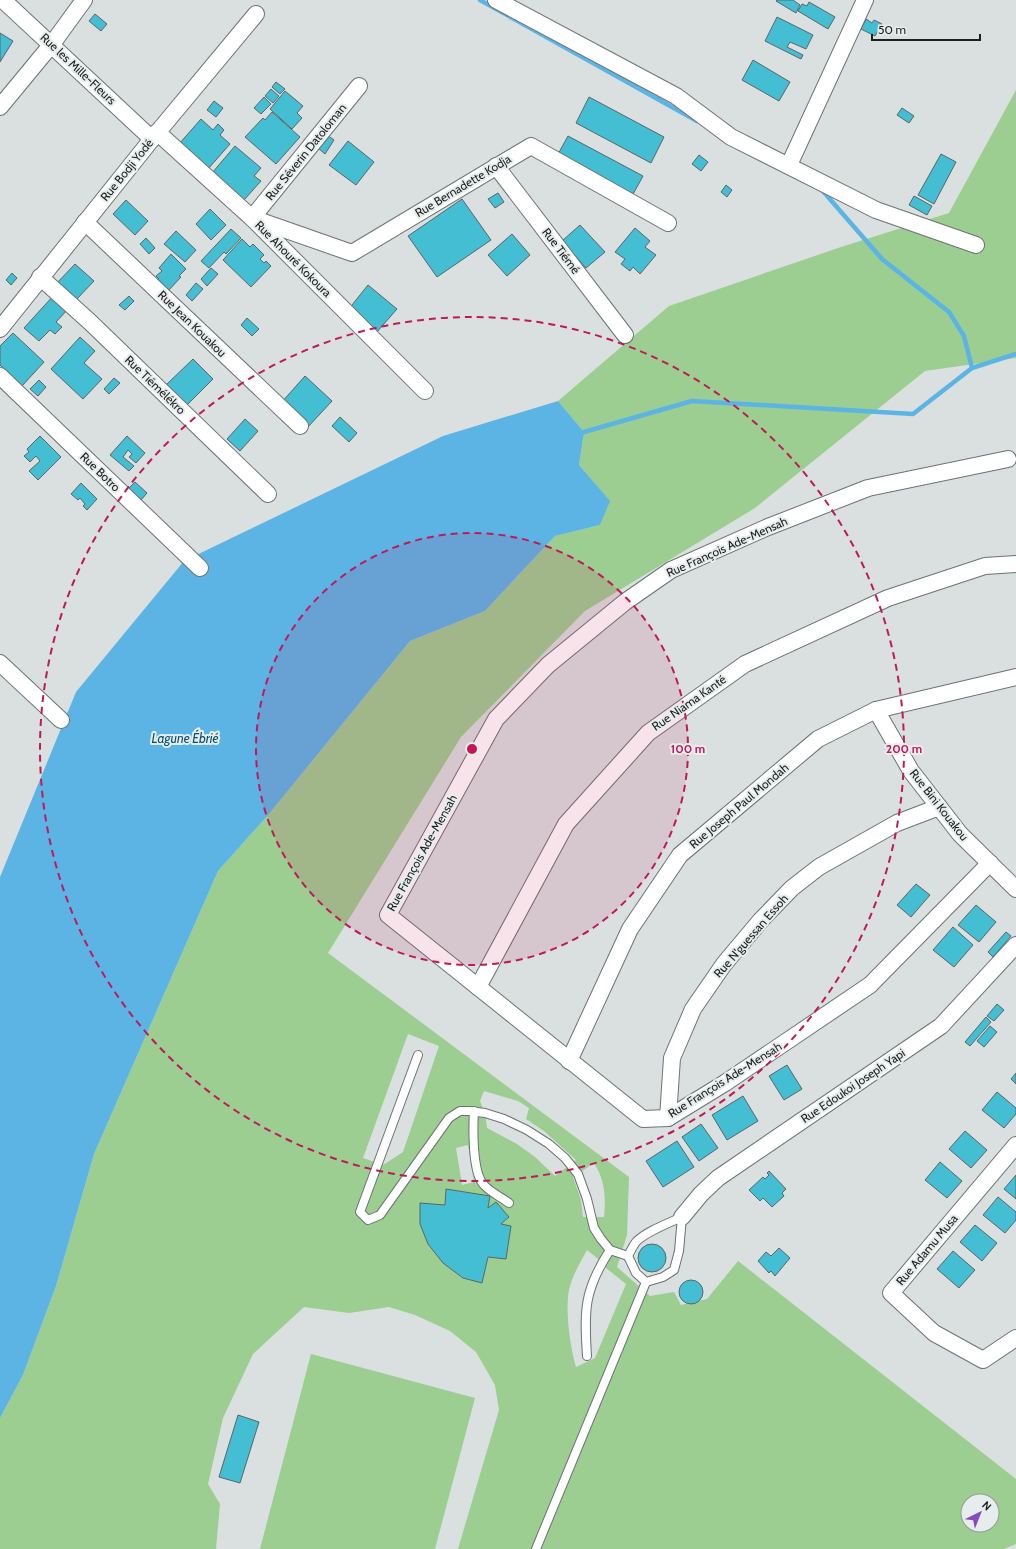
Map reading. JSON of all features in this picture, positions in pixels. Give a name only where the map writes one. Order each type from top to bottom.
[{"type":"street","name":"Rue les Mille-Fleurs","points":[[4,0],[155,136]]},
{"type":"street","points":[[0,107],[52,44],[84,0]]},
{"type":"street","points":[[496,0],[676,96],[731,137],[876,210],[976,245]]},
{"type":"street","points":[[789,165],[865,0]]},
{"type":"street","name":"Rue Bodji Yodé","points":[[0,329],[40,277],[256,14]]},
{"type":"street","name":"Rue Séverin Datoloman","points":[[252,218],[359,86]]},
{"type":"street","name":"Rue Ahouré Kokoura","points":[[155,136],[252,218],[425,391]]},
{"type":"street","name":"Rue Bernadette Kodja","points":[[252,218],[352,253],[531,146],[668,223]]},
{"type":"street","name":"Rue Tiémé","points":[[496,166],[624,335]]},
{"type":"street","name":"Rue Jean Kouakou","points":[[85,222],[300,426]]},
{"type":"street","name":"Rue Tiémélékro","points":[[40,277],[90,322],[268,494]]},
{"type":"street","name":"Rue Botro","points":[[0,376],[200,568]]},
{"type":"street","name":"Rue François Ade-Mensah","points":[[990,863],[870,985],[725,1083],[668,1118],[642,1120],[388,915],[496,718],[548,665],[625,602],[671,570],[768,528],[868,488],[1008,459]]},
{"type":"street","name":"Rue Niama Kanté","points":[[478,987],[566,824],[648,732],[745,664],[888,598],[985,566],[1016,564]]},
{"type":"street","points":[[0,664],[61,720]]},
{"type":"street","name":"Rue Joseph Paul Mondah","points":[[569,1061],[630,929],[680,855],[818,740],[876,710],[1016,677]]},
{"type":"street","name":"Rue Bini Kouakou","points":[[876,710],[911,770],[939,808],[960,834],[1016,888]]},
{"type":"street","name":"Rue N'guessan Essoh","points":[[668,1118],[672,1058],[693,1010],[724,964],[761,920],[792,888],[819,867],[897,823],[939,808]]},
{"type":"street","name":"Rue Edoukoi Joseph Yapi","points":[[682,1217],[701,1194],[718,1178],[941,1026],[1016,945]]},
{"type":"street","name":"Rue Adamu Musa","points":[[1016,1145],[891,1293],[934,1333],[983,1360],[1016,1338]]},
{"type":"lane","points":[[418,1055],[360,1212],[368,1220],[380,1215],[449,1118],[460,1111],[474,1112],[504,1119],[527,1130],[549,1144],[565,1158],[578,1174],[587,1199],[594,1228],[610,1250],[628,1256],[636,1273],[646,1282]]},
{"type":"lane","points":[[474,1112],[473,1137],[477,1170],[482,1184],[509,1203]]},
{"type":"lane","points":[[628,1256],[637,1241],[682,1217]]},
{"type":"lane","points":[[646,1282],[663,1277],[674,1270],[679,1251],[682,1217]]},
{"type":"lane","points":[[588,1356],[585,1321],[587,1299],[595,1277],[610,1250]]},
{"type":"lane","points":[[536,1549],[646,1282]]},
{"type":"green space","points":[[1016,90],[1016,358],[925,371],[755,508],[585,611],[461,737],[328,953],[629,1177],[627,1235],[617,1267],[650,1296],[674,1292],[681,1305],[707,1299],[738,1261],[1016,1479],[1016,1544],[1004,1549],[458,1549],[499,1410],[495,1385],[476,1352],[450,1331],[415,1315],[389,1307],[349,1313],[304,1307],[253,1354],[223,1418],[208,1484],[220,1504],[216,1549],[0,1549],[0,1418],[23,1375],[56,1286],[94,1154],[218,871],[269,814],[410,641],[485,611],[555,536],[600,525],[609,501],[579,465],[584,432],[558,401],[669,306],[841,247],[949,213]],"holes":[[[408,1034],[439,1046],[403,1152],[383,1165],[363,1158]],[[484,1091],[518,1101],[529,1108],[526,1119],[544,1131],[576,1160],[555,1176],[535,1157],[517,1144],[487,1128],[485,1113],[480,1101]],[[468,1145],[474,1182],[462,1185],[456,1148]],[[594,1163],[603,1183],[605,1203],[604,1217],[583,1217],[581,1200],[573,1177]],[[447,1189],[489,1196],[488,1208],[496,1202],[509,1217],[501,1224],[511,1226],[506,1259],[488,1257],[482,1283],[463,1278],[443,1263],[428,1244],[420,1224],[420,1204],[445,1205]],[[587,1250],[626,1284],[595,1358],[576,1367],[569,1328],[568,1298],[572,1280]]]},
{"type":"green space","points":[[311,1354],[475,1398],[435,1549],[260,1549]]},
{"type":"water","name":"Lagune Ébrié","points":[[558,401],[584,432],[579,465],[610,501],[600,525],[555,536],[485,611],[410,641],[269,814],[218,871],[94,1154],[56,1286],[23,1375],[0,1418],[0,877],[76,692],[184,561],[443,436]]},
{"type":"building","points":[[793,0],[800,5],[796,13],[776,1]]},
{"type":"building","points":[[809,2],[835,17],[828,29],[798,11],[802,4],[807,6]]},
{"type":"building","points":[[95,14],[107,24],[101,31],[89,21]]},
{"type":"building","points":[[777,17],[813,35],[806,49],[790,42],[787,47],[803,55],[801,59],[765,41]]},
{"type":"building","points":[[866,19],[872,23],[874,20],[882,24],[875,36],[861,29]]},
{"type":"building","points":[[0,33],[13,41],[0,62]]},
{"type":"building","points":[[753,60],[790,82],[779,101],[742,80]]},
{"type":"building","points":[[276,82],[285,89],[280,94],[272,87]]},
{"type":"building","points":[[271,89],[279,96],[273,103],[265,96]]},
{"type":"building","points":[[285,91],[303,106],[297,113],[302,118],[292,129],[270,109]]},
{"type":"building","points":[[264,97],[271,104],[261,114],[254,108]]},
{"type":"building","points":[[589,97],[664,137],[651,163],[576,123]]},
{"type":"building","points":[[214,101],[223,108],[216,117],[207,110]]},
{"type":"building","points":[[902,108],[914,116],[909,123],[897,115]]},
{"type":"building","points":[[272,112],[300,137],[276,164],[245,137],[263,118],[265,120]]},
{"type":"building","points":[[201,119],[213,130],[218,124],[224,130],[220,135],[230,144],[208,169],[179,144]]},
{"type":"building","points":[[327,135],[334,140],[325,154],[318,148]]},
{"type":"building","points":[[568,136],[643,176],[632,196],[557,156]]},
{"type":"building","points":[[348,141],[374,162],[356,185],[329,165]]},
{"type":"building","points":[[235,146],[261,168],[254,176],[261,181],[244,200],[212,173]]},
{"type":"building","points":[[941,154],[956,162],[934,204],[918,195]]},
{"type":"building","points":[[699,155],[708,162],[701,171],[692,164]]},
{"type":"building","points":[[726,185],[732,190],[727,197],[721,192]]},
{"type":"building","points":[[498,193],[504,202],[495,208],[488,199]]},
{"type":"building","points":[[914,196],[932,206],[927,215],[909,205]]},
{"type":"building","points":[[462,199],[491,240],[437,277],[408,236]]},
{"type":"building","points":[[126,200],[148,221],[135,235],[113,214]]},
{"type":"building","points":[[210,209],[226,225],[211,240],[196,224]]},
{"type":"building","points":[[580,225],[605,252],[586,268],[562,241]]},
{"type":"building","points":[[635,228],[650,241],[645,247],[656,255],[640,274],[633,267],[630,271],[621,264],[625,259],[615,252]]},
{"type":"building","points":[[231,229],[241,238],[226,254],[224,252],[209,268],[201,261]]},
{"type":"building","points":[[176,231],[196,250],[185,262],[164,244]]},
{"type":"building","points":[[512,234],[530,255],[507,276],[488,255]]},
{"type":"building","points":[[146,238],[155,248],[149,254],[140,244]]},
{"type":"building","points":[[242,239],[250,247],[253,244],[264,255],[260,259],[264,263],[266,261],[271,266],[251,287],[223,260]]},
{"type":"building","points":[[171,254],[186,269],[168,291],[157,281],[159,279],[156,276],[162,271],[159,268]]},
{"type":"building","points":[[75,264],[94,281],[75,301],[56,284]]},
{"type":"building","points":[[211,268],[218,274],[207,286],[201,279]]},
{"type":"building","points":[[12,273],[17,278],[11,285],[6,280]]},
{"type":"building","points":[[196,283],[203,289],[192,301],[186,295]]},
{"type":"building","points":[[368,285],[397,309],[376,333],[348,310]]},
{"type":"building","points":[[54,295],[69,308],[56,322],[62,327],[55,334],[50,330],[39,341],[24,328]]},
{"type":"building","points":[[129,296],[134,301],[125,310],[119,305]]},
{"type":"building","points":[[247,318],[259,329],[252,336],[241,325]]},
{"type":"building","points":[[13,333],[44,362],[22,386],[0,365],[0,346]]},
{"type":"building","points":[[80,337],[95,351],[84,363],[102,379],[83,399],[51,369]]},
{"type":"building","points":[[193,359],[213,379],[186,406],[166,385]]},
{"type":"building","points":[[305,376],[332,401],[307,428],[281,403]]},
{"type":"building","points":[[114,378],[120,383],[109,394],[104,389]]},
{"type":"building","points":[[39,380],[46,387],[38,396],[30,389]]},
{"type":"building","points":[[340,417],[357,433],[349,442],[332,426]]},
{"type":"building","points":[[245,419],[258,431],[240,451],[227,439]]},
{"type":"building","points":[[40,436],[61,457],[38,480],[29,471],[40,461],[36,456],[30,462],[24,456],[29,452],[27,449]]},
{"type":"building","points":[[127,436],[145,453],[136,463],[129,457],[132,454],[128,450],[123,457],[134,466],[129,471],[110,455]]},
{"type":"building","points":[[135,482],[147,493],[141,500],[128,489]]},
{"type":"building","points":[[81,483],[97,499],[87,510],[83,506],[85,504],[80,498],[78,500],[71,494]]},
{"type":"building","points":[[916,884],[930,895],[911,917],[897,905]]},
{"type":"building","points":[[976,905],[996,922],[979,942],[958,925]]},
{"type":"building","points":[[953,927],[973,945],[954,967],[933,950]]},
{"type":"building","points":[[1006,932],[1011,936],[993,957],[988,952]]},
{"type":"building","points":[[997,1004],[1004,1010],[994,1021],[987,1016]]},
{"type":"building","points":[[986,1017],[991,1022],[970,1046],[965,1042]]},
{"type":"building","points":[[990,1026],[997,1032],[984,1047],[977,1041]]},
{"type":"building","points":[[787,1065],[802,1089],[784,1100],[769,1076]]},
{"type":"building","points":[[1016,1073],[1016,1084],[1011,1079]]},
{"type":"building","points":[[997,1092],[1016,1108],[1016,1114],[1004,1128],[982,1110]]},
{"type":"building","points":[[743,1096],[758,1121],[727,1140],[712,1115]]},
{"type":"building","points":[[701,1124],[718,1148],[699,1161],[682,1137]]},
{"type":"building","points":[[965,1131],[987,1150],[971,1168],[949,1149]]},
{"type":"building","points":[[677,1141],[694,1167],[663,1187],[646,1161]]},
{"type":"building","points":[[940,1162],[962,1181],[947,1198],[925,1180]]},
{"type":"building","points":[[769,1171],[786,1189],[782,1193],[784,1196],[772,1207],[763,1198],[760,1201],[749,1190],[763,1177],[765,1179],[769,1175],[767,1173]]},
{"type":"building","points":[[1016,1175],[1016,1199],[1004,1189]]},
{"type":"building","points":[[446,1189],[490,1196],[488,1208],[496,1202],[509,1217],[501,1224],[511,1226],[506,1259],[488,1257],[482,1283],[463,1278],[443,1263],[428,1244],[420,1224],[420,1203],[445,1205]]},
{"type":"building","points":[[998,1197],[1016,1212],[1016,1220],[1005,1233],[983,1215]]},
{"type":"building","points":[[975,1225],[997,1243],[982,1261],[960,1242]]},
{"type":"building","points":[[652,1244],[662,1248],[666,1258],[662,1268],[652,1272],[642,1268],[638,1258],[642,1248]]},
{"type":"building","points":[[779,1248],[790,1258],[775,1276],[771,1271],[769,1273],[758,1261],[766,1252],[771,1256]]},
{"type":"building","points":[[953,1251],[975,1270],[959,1288],[937,1269]]},
{"type":"building","points":[[691,1280],[700,1283],[703,1292],[700,1301],[691,1304],[682,1301],[679,1292],[682,1283]]},
{"type":"building","points":[[238,1415],[259,1422],[240,1483],[219,1477]]},
{"type":"waterway","points":[[480,0],[697,121]]},
{"type":"waterway","points":[[822,190],[882,259],[949,312],[964,336],[972,368]]},
{"type":"waterway","points":[[580,435],[584,432],[692,401],[913,414],[972,368],[1016,354]]}]
